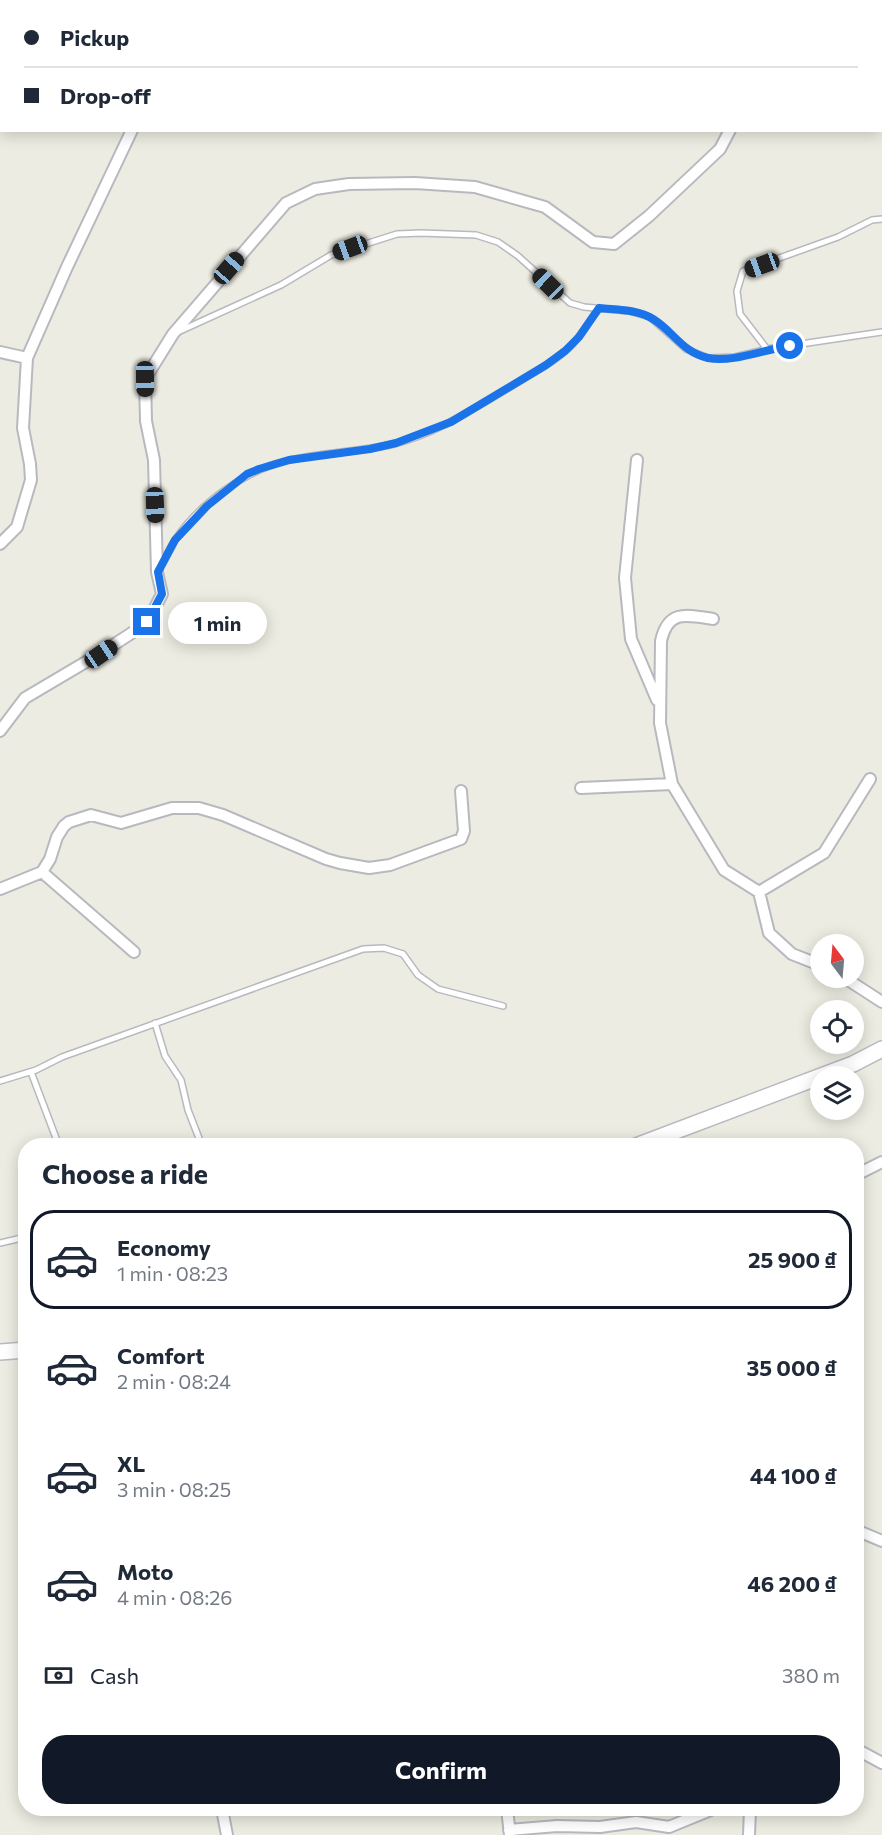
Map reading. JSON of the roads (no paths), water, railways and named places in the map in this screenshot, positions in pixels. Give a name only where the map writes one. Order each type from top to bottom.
[{"type":"main road","points":[[657,1138],[853,1064],[882,1049]]},
{"type":"main road","points":[[0,1352],[18,1351]]},
{"type":"street","points":[[0,544],[17,527],[31,480],[23,428],[27,358],[131,132]]},
{"type":"street","points":[[0,731],[25,698],[101,654],[147,622],[162,594],[158,572],[154,460],[146,421],[145,379],[173,334],[286,203],[315,189],[360,184],[415,183],[475,188],[545,207],[593,242],[614,244],[649,216],[720,149],[729,132]]},
{"type":"street","points":[[0,352],[27,358]]},
{"type":"street","points":[[637,460],[625,578],[632,639],[659,703]]},
{"type":"street","points":[[713,619],[685,615],[668,622],[663,630],[660,723],[672,784],[724,870],[759,892],[769,933],[792,954],[810,961]]},
{"type":"street","points":[[759,892],[824,853],[870,779]]},
{"type":"street","points":[[581,788],[672,784]]},
{"type":"street","points":[[0,889],[42,872],[50,859],[60,831],[69,822],[91,814],[121,823],[159,811],[187,807],[223,815],[333,861],[356,866],[379,867],[461,840],[464,831],[461,791]]},
{"type":"street","points":[[42,872],[134,952]]},
{"type":"street","points":[[860,988],[882,1002]]},
{"type":"street","points":[[864,1171],[882,1162]]},
{"type":"street","points":[[864,1533],[882,1541]]},
{"type":"street","points":[[864,1753],[882,1763]]},
{"type":"street","points":[[223,1816],[226,1835]]},
{"type":"street","points":[[508,1816],[510,1832],[557,1826],[600,1827],[636,1822],[669,1827],[698,1816]]},
{"type":"street","points":[[749,1835],[750,1816]]},
{"type":"lane","points":[[767,349],[740,314],[737,291],[743,271],[838,237],[872,220],[882,219]]},
{"type":"lane","points":[[173,334],[281,285],[331,255],[405,233],[465,234],[488,238],[507,247],[570,303],[577,306],[628,311],[650,317],[687,349],[708,358],[735,357],[767,349],[882,332]]},
{"type":"lane","points":[[158,572],[179,534],[222,493],[247,474],[289,460],[370,449],[396,443],[451,422],[546,365],[565,351],[579,337],[599,308]]},
{"type":"lane","points":[[0,1081],[31,1072],[62,1057],[363,949],[384,948],[403,954],[418,975],[438,989],[503,1006]]},
{"type":"lane","points":[[155,1023],[165,1056],[182,1080],[188,1110],[199,1138]]},
{"type":"lane","points":[[31,1072],[56,1138]]},
{"type":"lane","points":[[0,1243],[18,1239]]}]
